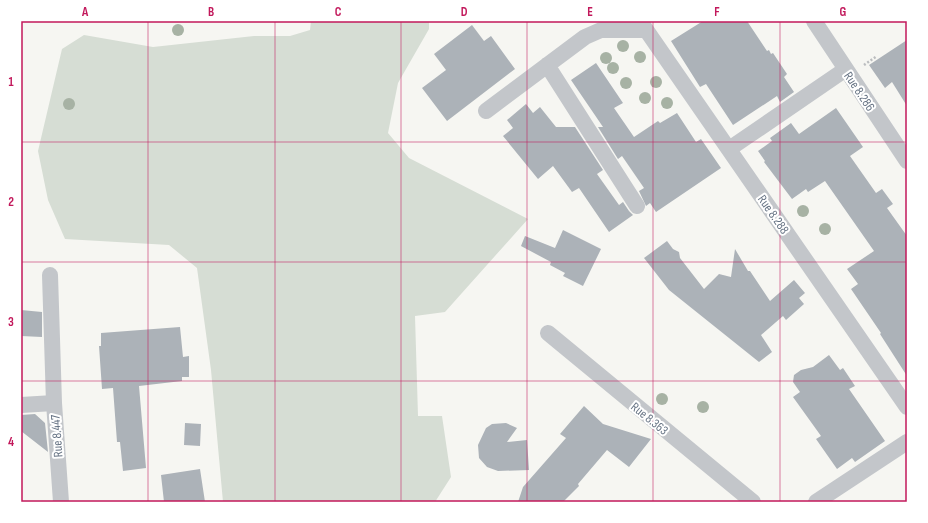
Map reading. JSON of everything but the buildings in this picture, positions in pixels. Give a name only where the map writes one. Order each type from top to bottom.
[{"type":"street","name":"Rue 8.286","points":[[814,21],[907,161]]},
{"type":"street","points":[[486,111],[592,33],[601,30],[643,25]]},
{"type":"street","name":"Rue 8.288","points":[[643,25],[907,407]]},
{"type":"street","points":[[547,65],[637,206]]},
{"type":"street","points":[[729,149],[846,69]]},
{"type":"street","points":[[50,275],[54,403]]},
{"type":"street","name":"Rue 8.363","points":[[548,333],[753,502]]},
{"type":"street","name":"Rue 8.447","points":[[21,405],[54,403],[61,502]]},
{"type":"street","points":[[816,502],[907,442]]},
{"type":"shaded area","points":[[311,21],[429,21],[429,29],[398,83],[388,133],[409,158],[528,219],[445,312],[415,316],[418,416],[442,416],[451,477],[435,502],[223,502],[211,370],[197,268],[169,245],[65,239],[48,200],[38,151],[62,49],[84,35],[153,47],[254,36],[290,36],[310,30]]}]
